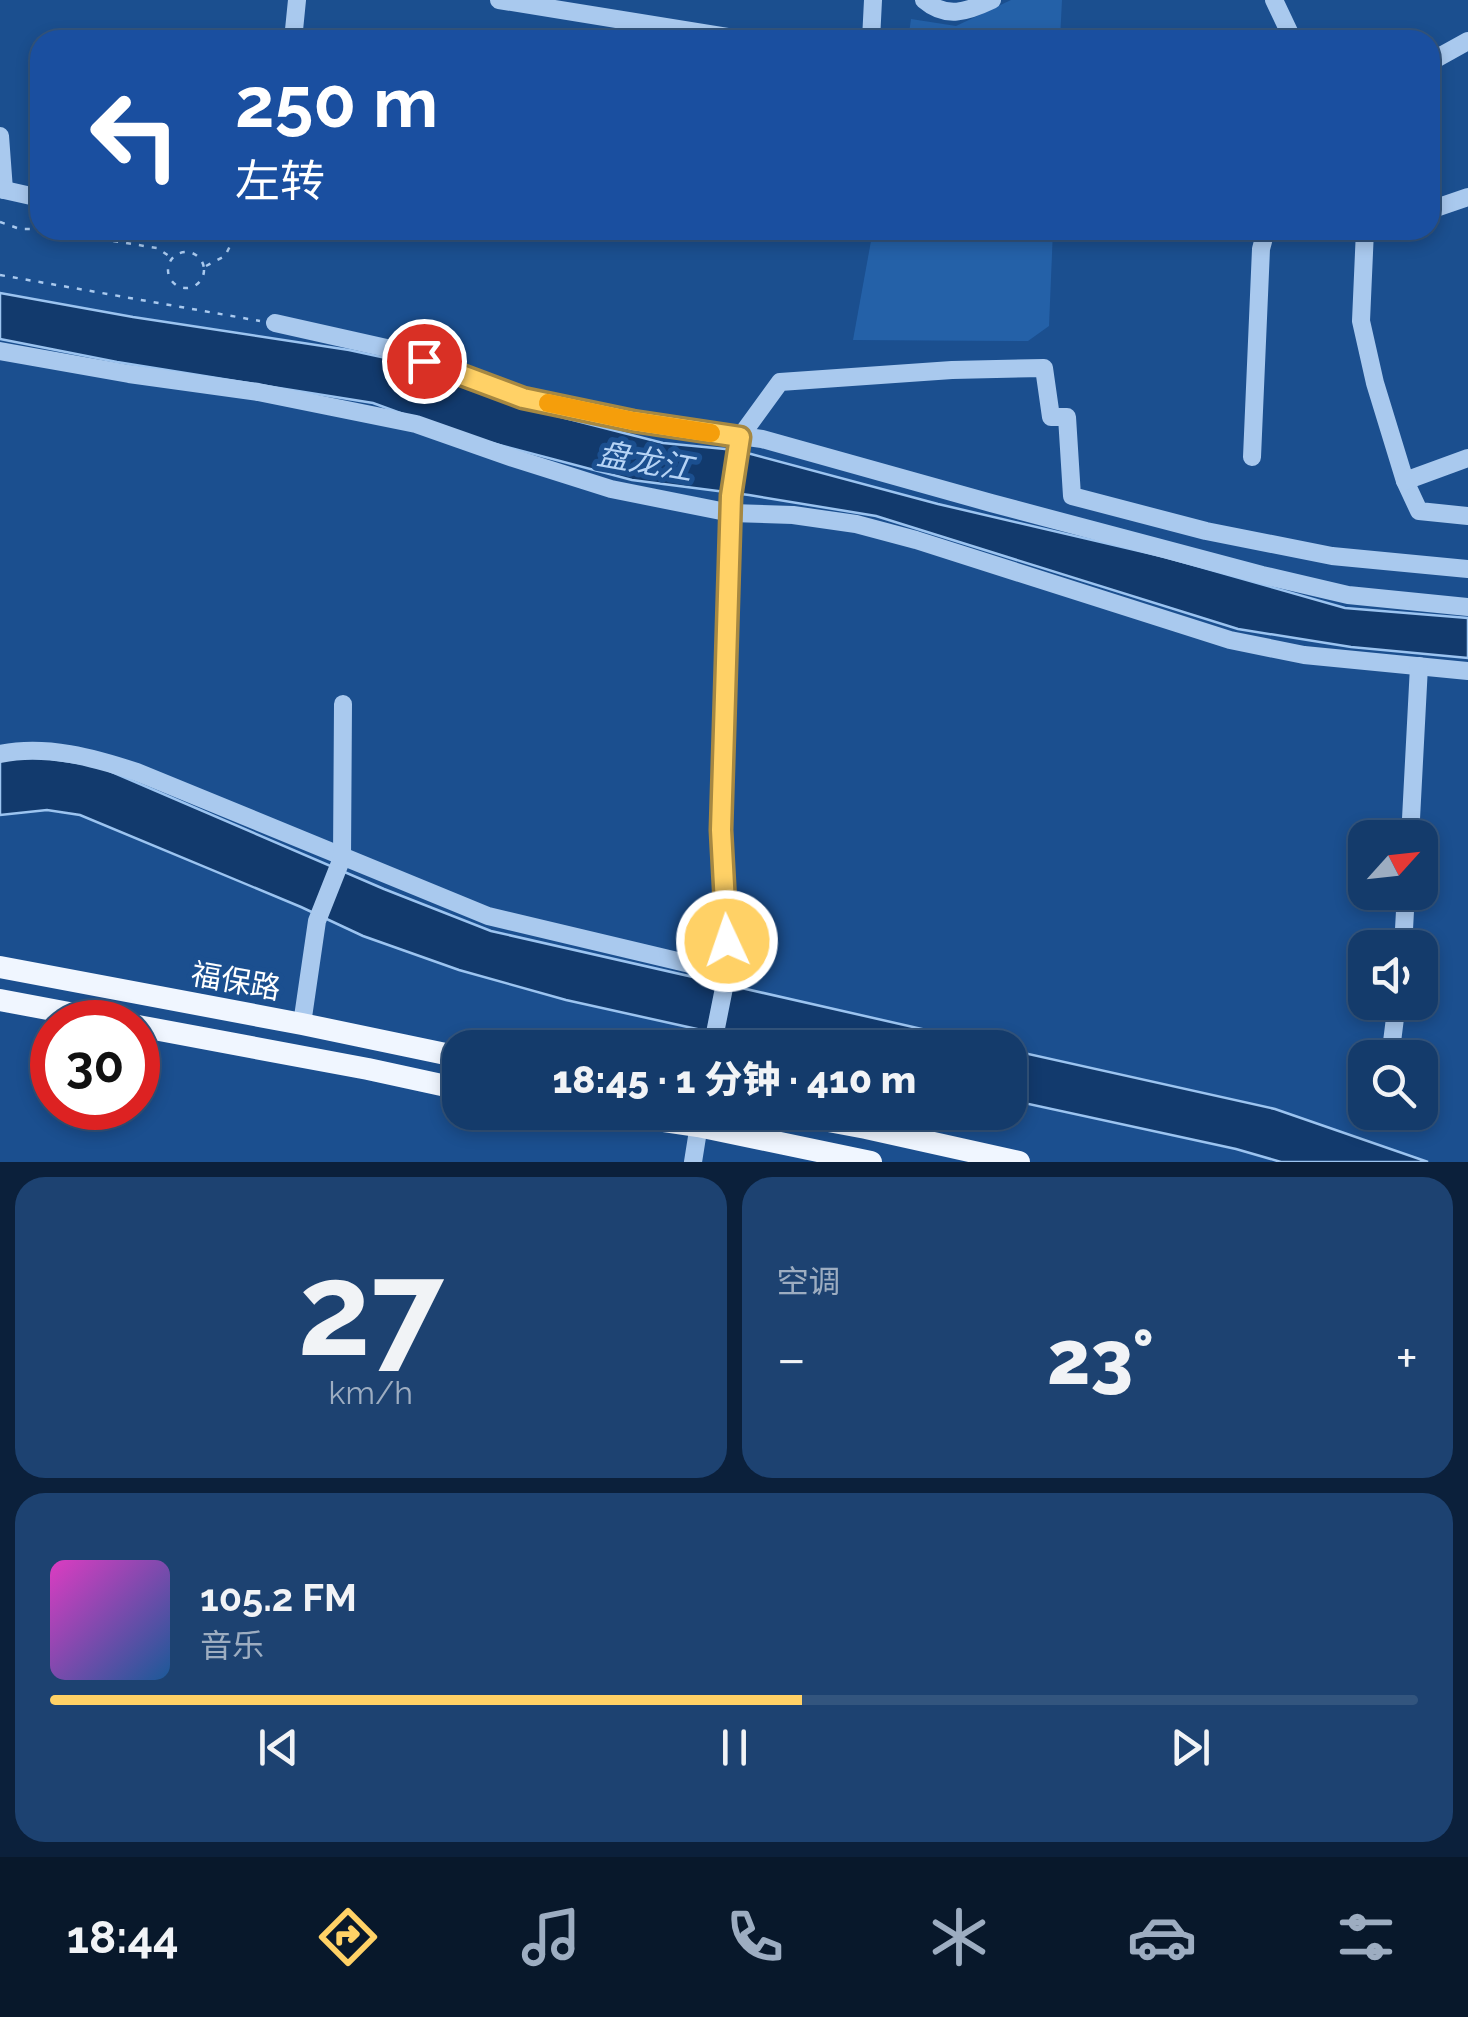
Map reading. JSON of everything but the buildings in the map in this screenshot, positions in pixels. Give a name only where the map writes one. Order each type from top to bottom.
[{"type":"main road","name":"福保路","points":[[0,967],[442,1053]]},
{"type":"main road","points":[[0,1000],[30,1006]]},
{"type":"main road","name":"福保路","points":[[160,1030],[442,1086]]},
{"type":"main road","points":[[740,1130],[871,1162]]},
{"type":"main road","points":[[875,1130],[1019,1162]]},
{"type":"street","points":[[294,30],[297,0]]},
{"type":"street","points":[[499,0],[684,30]]},
{"type":"street","points":[[872,30],[873,0]]},
{"type":"street","points":[[924,0],[935,9],[951,13],[992,0]]},
{"type":"street","points":[[1274,0],[1288,30]]},
{"type":"street","points":[[1440,56],[1468,41]]},
{"type":"street","points":[[0,136],[2,189],[30,196]]},
{"type":"street","points":[[1440,207],[1468,197]]},
{"type":"street","points":[[1252,457],[1263,240]]},
{"type":"street","points":[[1365,240],[1361,321],[1405,481],[1419,511],[1468,516]]},
{"type":"street","points":[[275,323],[391,349],[523,398],[633,421],[762,439],[991,504],[1331,591],[1468,607]]},
{"type":"street","points":[[0,350],[128,374],[258,392],[416,424],[611,489],[856,524],[1230,640],[1304,655],[1468,671]]},
{"type":"street","points":[[715,1030],[726,978],[721,830],[731,504],[740,437],[780,382],[1044,368],[1051,417],[1067,417],[1072,496],[1206,531],[1332,556],[1468,569]]},
{"type":"street","points":[[1405,481],[1468,458]]},
{"type":"street","points":[[1411,820],[1419,666]]},
{"type":"street","points":[[302,1024],[316,921],[342,858],[343,704]]},
{"type":"street","points":[[0,754],[45,752],[100,760],[488,916],[690,964],[726,978]]},
{"type":"street","points":[[693,1162],[698,1130]]},
{"type":"path","points":[[0,222],[30,229]]},
{"type":"path","points":[[107,240],[156,248],[172,258]]},
{"type":"path","points":[[205,267],[200,258],[189,252],[177,254],[169,264],[170,276],[184,288],[196,285],[205,267],[225,256],[236,240]]},
{"type":"path","points":[[0,275],[275,323]]},
{"type":"shaded area","points":[[1011,0],[1062,0],[1060,30],[909,30],[911,19],[956,26]]},
{"type":"shaded area","points":[[871,240],[1053,240],[1049,326],[1028,341],[853,340]]},
{"type":"water","name":"盘龙江","points":[[0,293],[386,358],[518,406],[663,443],[751,454],[938,504],[1165,557],[1345,608],[1468,618],[1468,658],[1351,647],[1238,629],[876,516],[632,480],[458,434],[373,403],[0,339]]},
{"type":"water","points":[[32,756],[98,766],[491,931],[926,1030],[701,1030],[566,1000],[459,970],[363,936],[80,815],[47,810],[0,815],[0,760]]},
{"type":"water","points":[[1027,1054],[1275,1109],[1428,1162],[1281,1162],[1027,1104]]},
{"type":"slow traffic","points":[[548,403],[711,433]]},
{"type":"route","points":[[424,361],[523,398],[633,421],[740,437],[731,496],[721,830],[727,941]]}]
